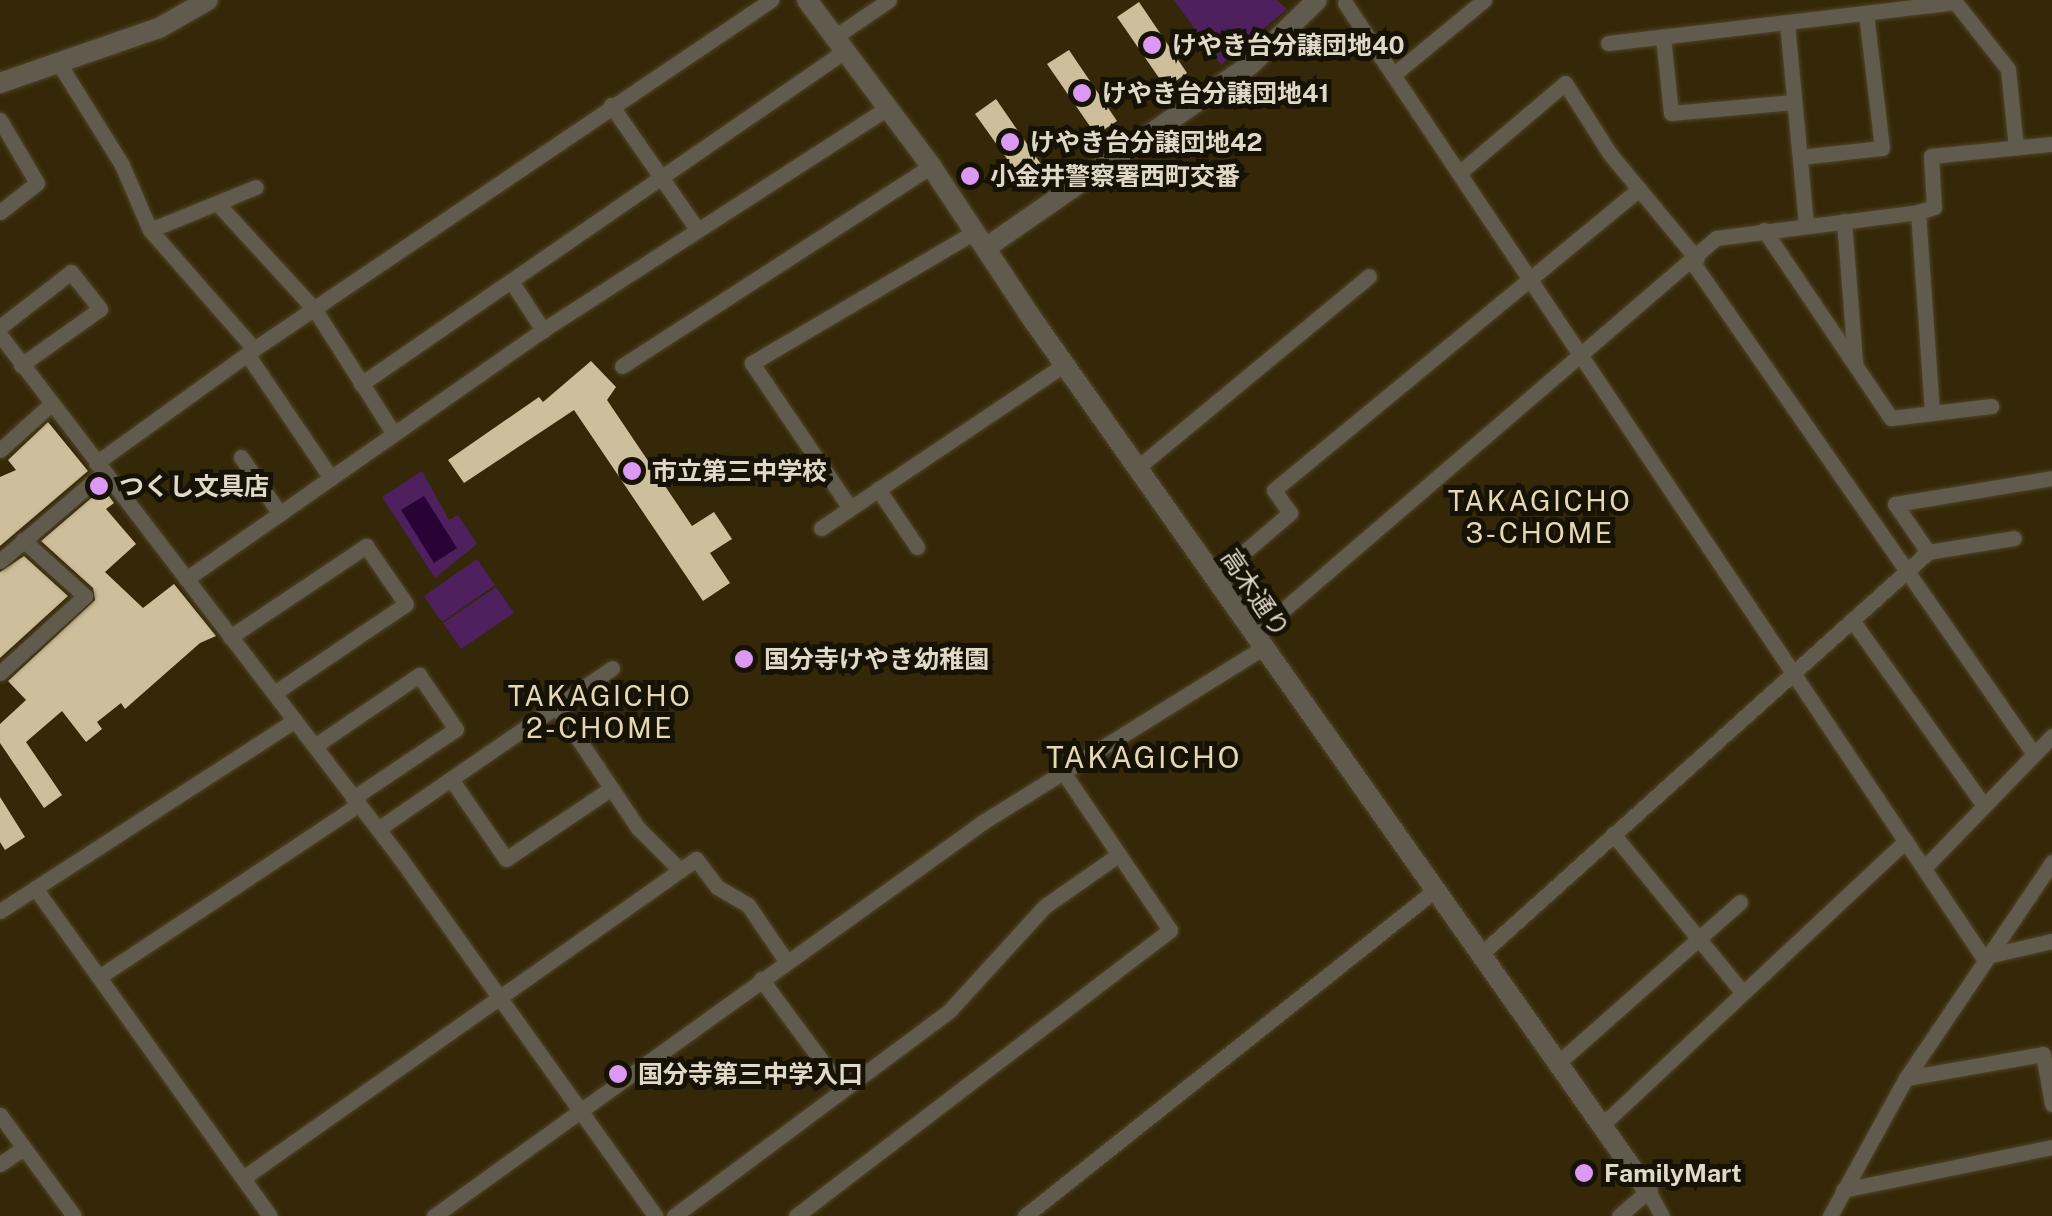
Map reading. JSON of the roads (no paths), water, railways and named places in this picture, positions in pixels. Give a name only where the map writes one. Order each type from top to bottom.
[{"type":"street","points":[[0,83],[208,0]]},
{"type":"street","points":[[0,561],[100,468],[251,351],[771,0]]},
{"type":"street","name":"高木通り","points":[[806,0],[931,166],[1064,365],[1602,1125],[1662,1216]]},
{"type":"street","points":[[361,384],[841,44],[888,0]]},
{"type":"street","points":[[850,508],[752,363],[981,239],[1250,65],[1317,0]]},
{"type":"street","points":[[1393,74],[1484,0]]},
{"type":"street","points":[[1608,43],[1955,2],[2008,69],[2016,148]]},
{"type":"street","points":[[1346,3],[1982,957]]},
{"type":"street","points":[[1800,158],[1882,148],[1866,13]]},
{"type":"street","points":[[1786,23],[1806,225]]},
{"type":"street","points":[[1662,37],[1671,112],[1794,102]]},
{"type":"street","points":[[58,62],[122,164],[150,230],[251,351],[331,478]]},
{"type":"street","points":[[1460,174],[1565,82],[1695,261],[2034,754]]},
{"type":"street","points":[[611,105],[697,229]]},
{"type":"street","points":[[186,579],[543,330],[886,109]]},
{"type":"street","points":[[0,120],[38,183],[0,212]]},
{"type":"street","points":[[434,1216],[786,961],[1258,642],[1695,261],[1716,238],[1918,212],[1934,207],[1931,156],[2052,144]]},
{"type":"street","points":[[622,366],[931,166]]},
{"type":"street","points":[[150,230],[256,187]]},
{"type":"street","points":[[1215,577],[1290,513],[1274,490],[1640,189]]},
{"type":"street","points":[[217,203],[315,310],[394,434]]},
{"type":"street","points":[[1918,212],[1932,413]]},
{"type":"street","points":[[1844,221],[1856,366]]},
{"type":"street","points":[[1764,230],[1891,418],[1991,406]]},
{"type":"street","points":[[0,327],[71,272],[100,308],[21,364]]},
{"type":"street","points":[[1137,468],[1368,276]]},
{"type":"street","points":[[511,281],[543,330]]},
{"type":"street","points":[[0,336],[316,745],[503,998],[655,1216]]},
{"type":"street","points":[[821,528],[1064,365]]},
{"type":"street","points":[[0,450],[52,404]]},
{"type":"street","points":[[241,457],[280,514]]},
{"type":"street","points":[[1928,552],[1894,504],[2052,478]]},
{"type":"street","points":[[878,490],[918,547]]},
{"type":"street","points":[[1480,954],[1928,552],[2014,538]]},
{"type":"street","points":[[0,672],[85,596],[24,540]]},
{"type":"street","points":[[230,637],[366,546],[406,604],[274,694]]},
{"type":"street","points":[[1852,620],[1984,806]]},
{"type":"street","points":[[378,829],[612,668]]},
{"type":"street","points":[[98,977],[456,729],[418,676],[316,745]]},
{"type":"street","points":[[557,707],[610,788],[680,870]]},
{"type":"street","points":[[0,910],[295,720]]},
{"type":"street","points":[[1924,868],[2052,736]]},
{"type":"street","points":[[796,1216],[1170,930],[1064,772]]},
{"type":"street","points":[[451,779],[506,859],[610,788]]},
{"type":"street","points":[[1613,834],[1743,992]]},
{"type":"street","points":[[1602,1125],[1906,842]]},
{"type":"street","points":[[674,1216],[841,1087],[950,1010],[1045,906],[1118,854]]},
{"type":"street","points":[[243,1178],[696,859],[717,887],[748,906],[786,961]]},
{"type":"street","points":[[1830,1216],[1906,1078],[1982,957],[2052,862]]},
{"type":"street","points":[[35,888],[270,1216]]},
{"type":"street","points":[[1024,1216],[1435,890]]},
{"type":"street","points":[[1558,1064],[1740,902]]},
{"type":"street","points":[[1982,957],[2052,941]]},
{"type":"street","points":[[761,979],[841,1087]]},
{"type":"street","points":[[1906,1078],[2044,1054],[2052,1104]]},
{"type":"street","points":[[0,1114],[74,1216]]},
{"type":"street","points":[[1843,1190],[2052,1147]]},
{"type":"street","points":[[0,1164],[24,1148]]},
{"type":"street","points":[[1619,1216],[1648,1191]]},
{"type":"place","name":"けやき台分譲団地40","points":[[1152,45]]},
{"type":"place","name":"けやき台分譲団地41","points":[[1082,93]]},
{"type":"place","name":"けやき台分譲団地42","points":[[1010,142]]},
{"type":"place","name":"小金井警察署西町交番","points":[[970,176]]},
{"type":"place","name":"市立第三中学校","points":[[632,471]]},
{"type":"place","name":"つくし文具店","points":[[99,486]]},
{"type":"place","name":"国分寺けやき幼稚園","points":[[744,659]]},
{"type":"place","name":"国分寺第三中学入口","points":[[618,1074]]},
{"type":"place","name":"FamilyMart","points":[[1584,1173]]},
{"type":"district","name":"TAKAGICHO 3-CHOME","points":[[1540,517]]},
{"type":"district","name":"TAKAGICHO 2-CHOME","points":[[600,712]]},
{"type":"district","name":"TAKAGICHO","points":[[1144,757]]}]
